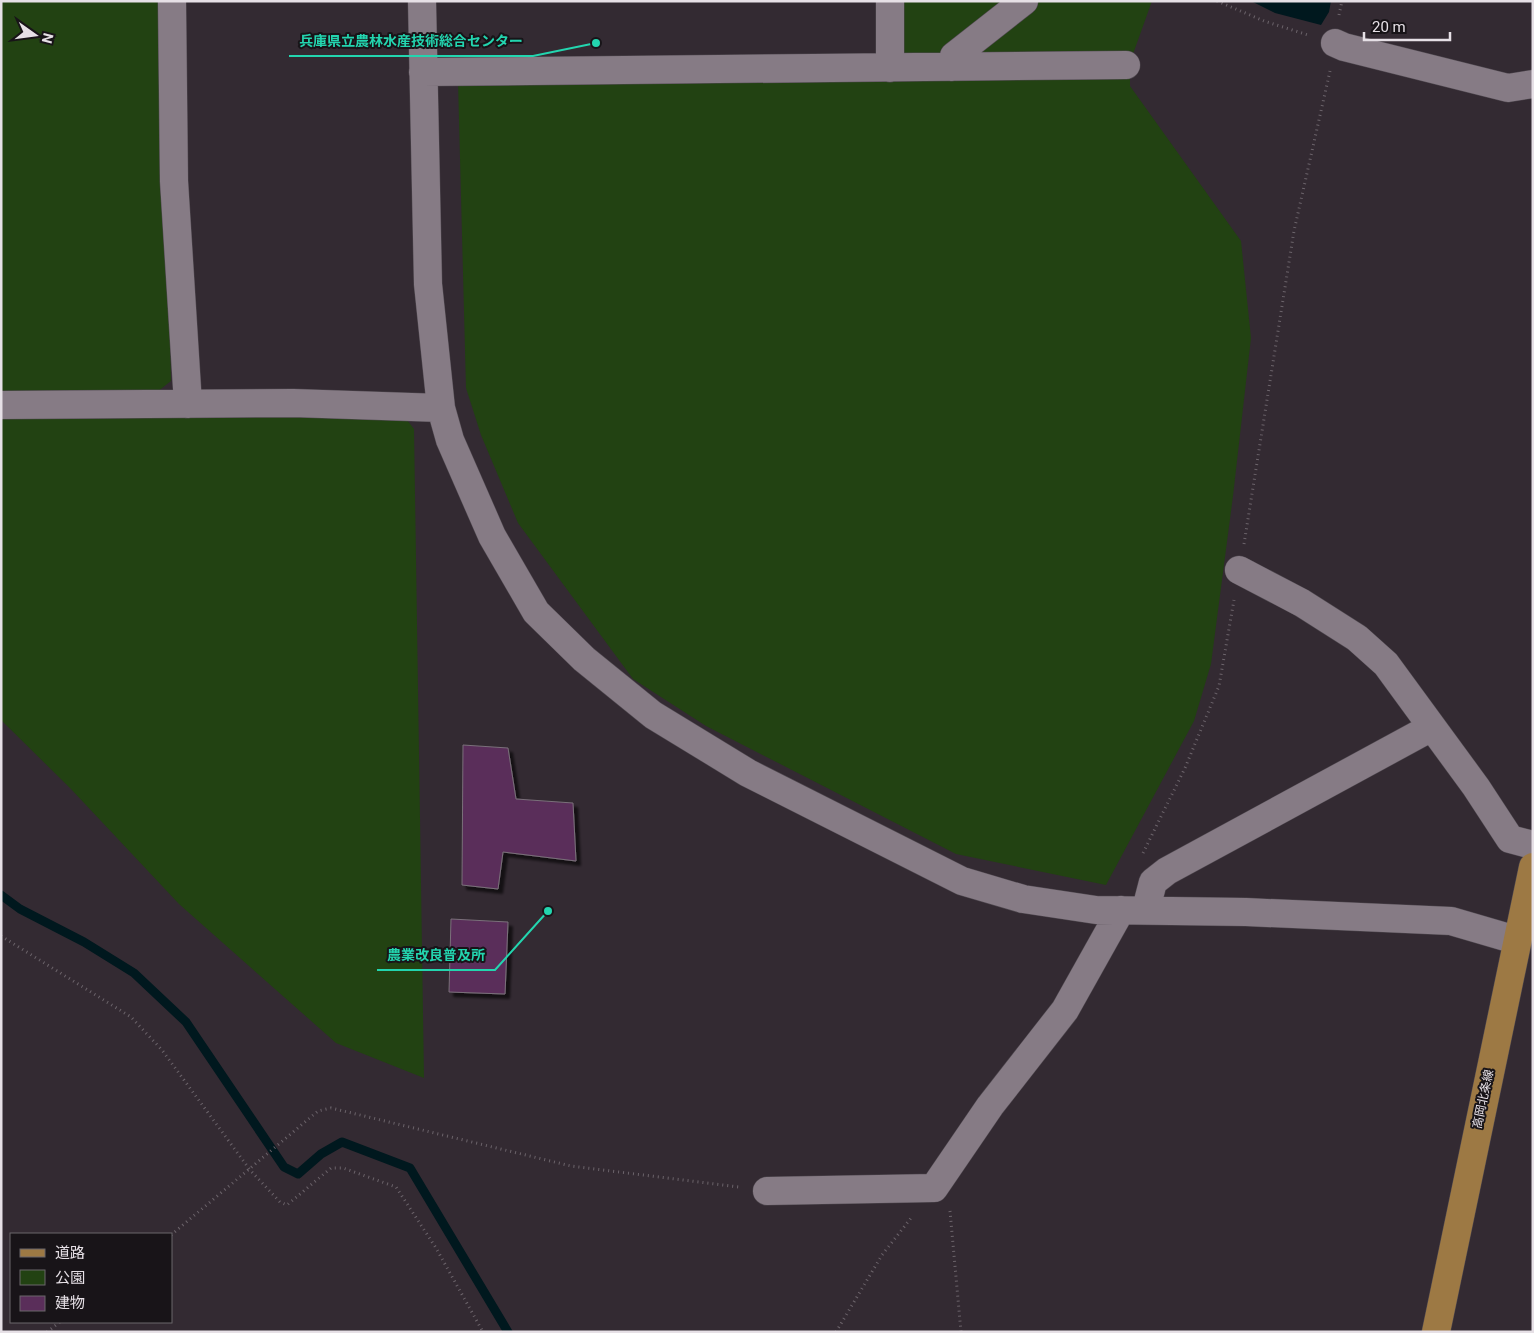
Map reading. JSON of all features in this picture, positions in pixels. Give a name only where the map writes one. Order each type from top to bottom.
[{"type":"main road","name":"高岡北条線","points":[[1436,1332],[1516,940],[1529,893],[1533,867]]},
{"type":"street","points":[[172,1],[174,181],[188,404]]},
{"type":"street","points":[[422,1],[428,284],[441,408],[450,440],[492,536],[536,612],[584,659],[654,715],[748,773],[962,881],[1023,898],[1096,910],[1451,921],[1516,940]]},
{"type":"street","points":[[890,1],[890,68]]},
{"type":"street","points":[[952,67],[954,56],[1024,1]]},
{"type":"street","points":[[1335,43],[1371,54],[1508,88],[1533,84]]},
{"type":"street","points":[[423,72],[1126,65]]},
{"type":"street","points":[[1,405],[293,403],[441,408]]},
{"type":"street","points":[[1239,570],[1302,603],[1357,638],[1386,664],[1510,839],[1533,845]]},
{"type":"street","points":[[767,1191],[934,1188],[990,1106],[1065,1010],[1153,882],[1167,871],[1432,727]]},
{"type":"path","points":[[1217,1],[1264,21],[1335,43]]},
{"type":"path","points":[[1142,854],[1185,768],[1219,686],[1294,231],[1326,96],[1342,1]]},
{"type":"path","points":[[1,936],[131,1017],[162,1050],[250,1170],[280,1202],[287,1205],[331,1168],[343,1168],[396,1188],[436,1248],[483,1332]]},
{"type":"path","points":[[172,1234],[318,1112],[331,1108],[571,1166],[767,1191]]},
{"type":"path","points":[[836,1332],[882,1255],[934,1188],[949,1199],[961,1332]]},
{"type":"path","points":[[47,1332],[59,1323]]},
{"type":"green space","points":[[1,1],[163,1],[171,381],[157,392],[1,395]]},
{"type":"green space","points":[[903,1],[1152,1],[1133,54],[903,54]]},
{"type":"green space","points":[[1130,75],[1130,86],[1241,241],[1251,338],[1211,664],[1194,721],[1106,885],[956,854],[706,726],[633,679],[518,523],[481,435],[466,388],[458,81]]},
{"type":"green space","points":[[404,416],[414,429],[424,1078],[336,1043],[179,904],[70,788],[1,720],[1,419]]},
{"type":"water","points":[[1251,1],[1331,1],[1329,12],[1321,25],[1275,13]]},
{"type":"building","points":[[463,745],[508,748],[516,799],[573,803],[576,861],[503,852],[498,889],[462,885]]},
{"type":"building","points":[[451,919],[508,922],[505,994],[449,992]]},
{"type":"waterway","points":[[1,895],[20,909],[84,942],[134,973],[186,1022],[284,1167],[298,1174],[321,1154],[342,1142],[410,1168],[508,1332]]},
{"type":"place","name":"兵庫県立農林水産技術総合センター","points":[[596,43]]},
{"type":"place","name":"農業改良普及所","points":[[548,911]]}]
